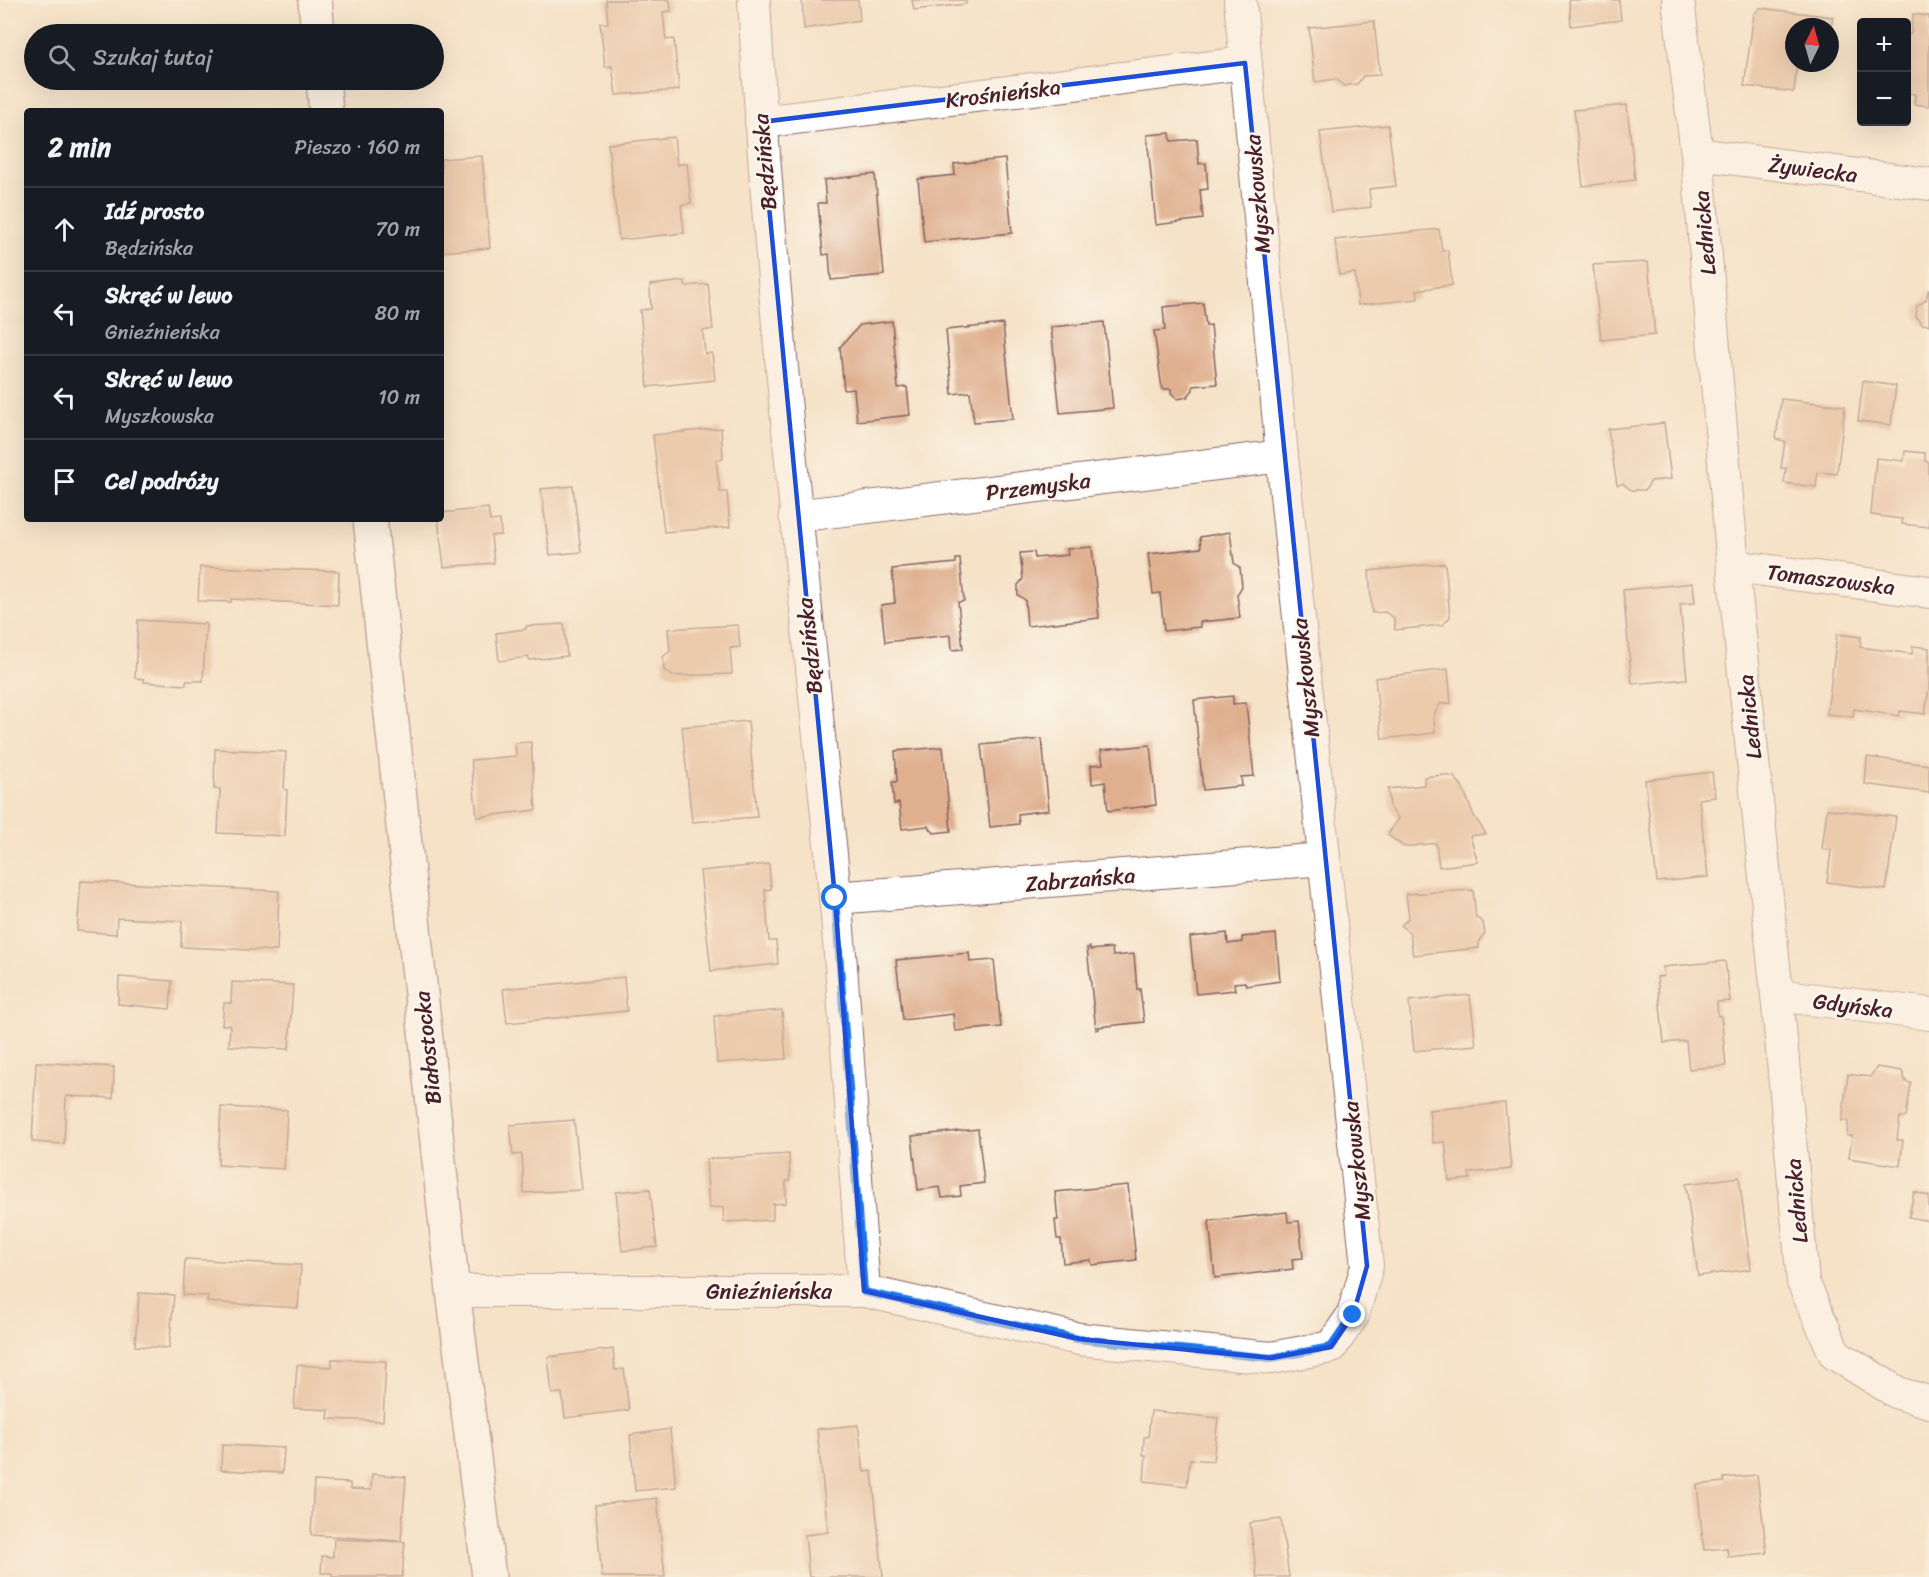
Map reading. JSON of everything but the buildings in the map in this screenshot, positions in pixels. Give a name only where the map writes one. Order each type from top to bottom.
[{"type":"street","points":[[315,0],[317,24]]},
{"type":"street","name":"Będzińska","points":[[754,0],[761,122],[795,516],[835,898],[864,1292]]},
{"type":"street","name":"Myszkowska","points":[[1240,0],[1282,456],[1367,1266],[1353,1315],[1331,1347]]},
{"type":"street","name":"Lednicka","points":[[1678,0],[1697,154],[1733,566],[1777,995],[1803,1282],[1835,1354],[1898,1394],[1929,1402]]},
{"type":"street","name":"Krośnieńska","points":[[761,122],[1245,63]]},
{"type":"street","points":[[324,90],[326,108]]},
{"type":"street","name":"Żywiecka","points":[[1697,154],[1929,184]]},
{"type":"street","name":"Przemyska","points":[[795,516],[1282,456]]},
{"type":"street","name":"Białostocka","points":[[370,522],[453,1291],[489,1577]]},
{"type":"street","name":"Tomaszowska","points":[[1733,566],[1929,592]]},
{"type":"street","name":"Zabrzańska","points":[[835,898],[1324,859]]},
{"type":"street","name":"Gdyńska","points":[[1777,995],[1929,1014]]},
{"type":"street","name":"Gnieźnieńska","points":[[453,1291],[864,1292],[1078,1339],[1271,1358],[1331,1347]]},
{"type":"highlighted area","points":[[1245,63],[1367,1266],[1353,1315],[1331,1347],[1271,1358],[1079,1339],[864,1291],[835,898],[761,122]]},
{"type":"route","points":[[835,898],[864,1292],[1078,1339],[1271,1358],[1331,1347],[1353,1315]]}]
